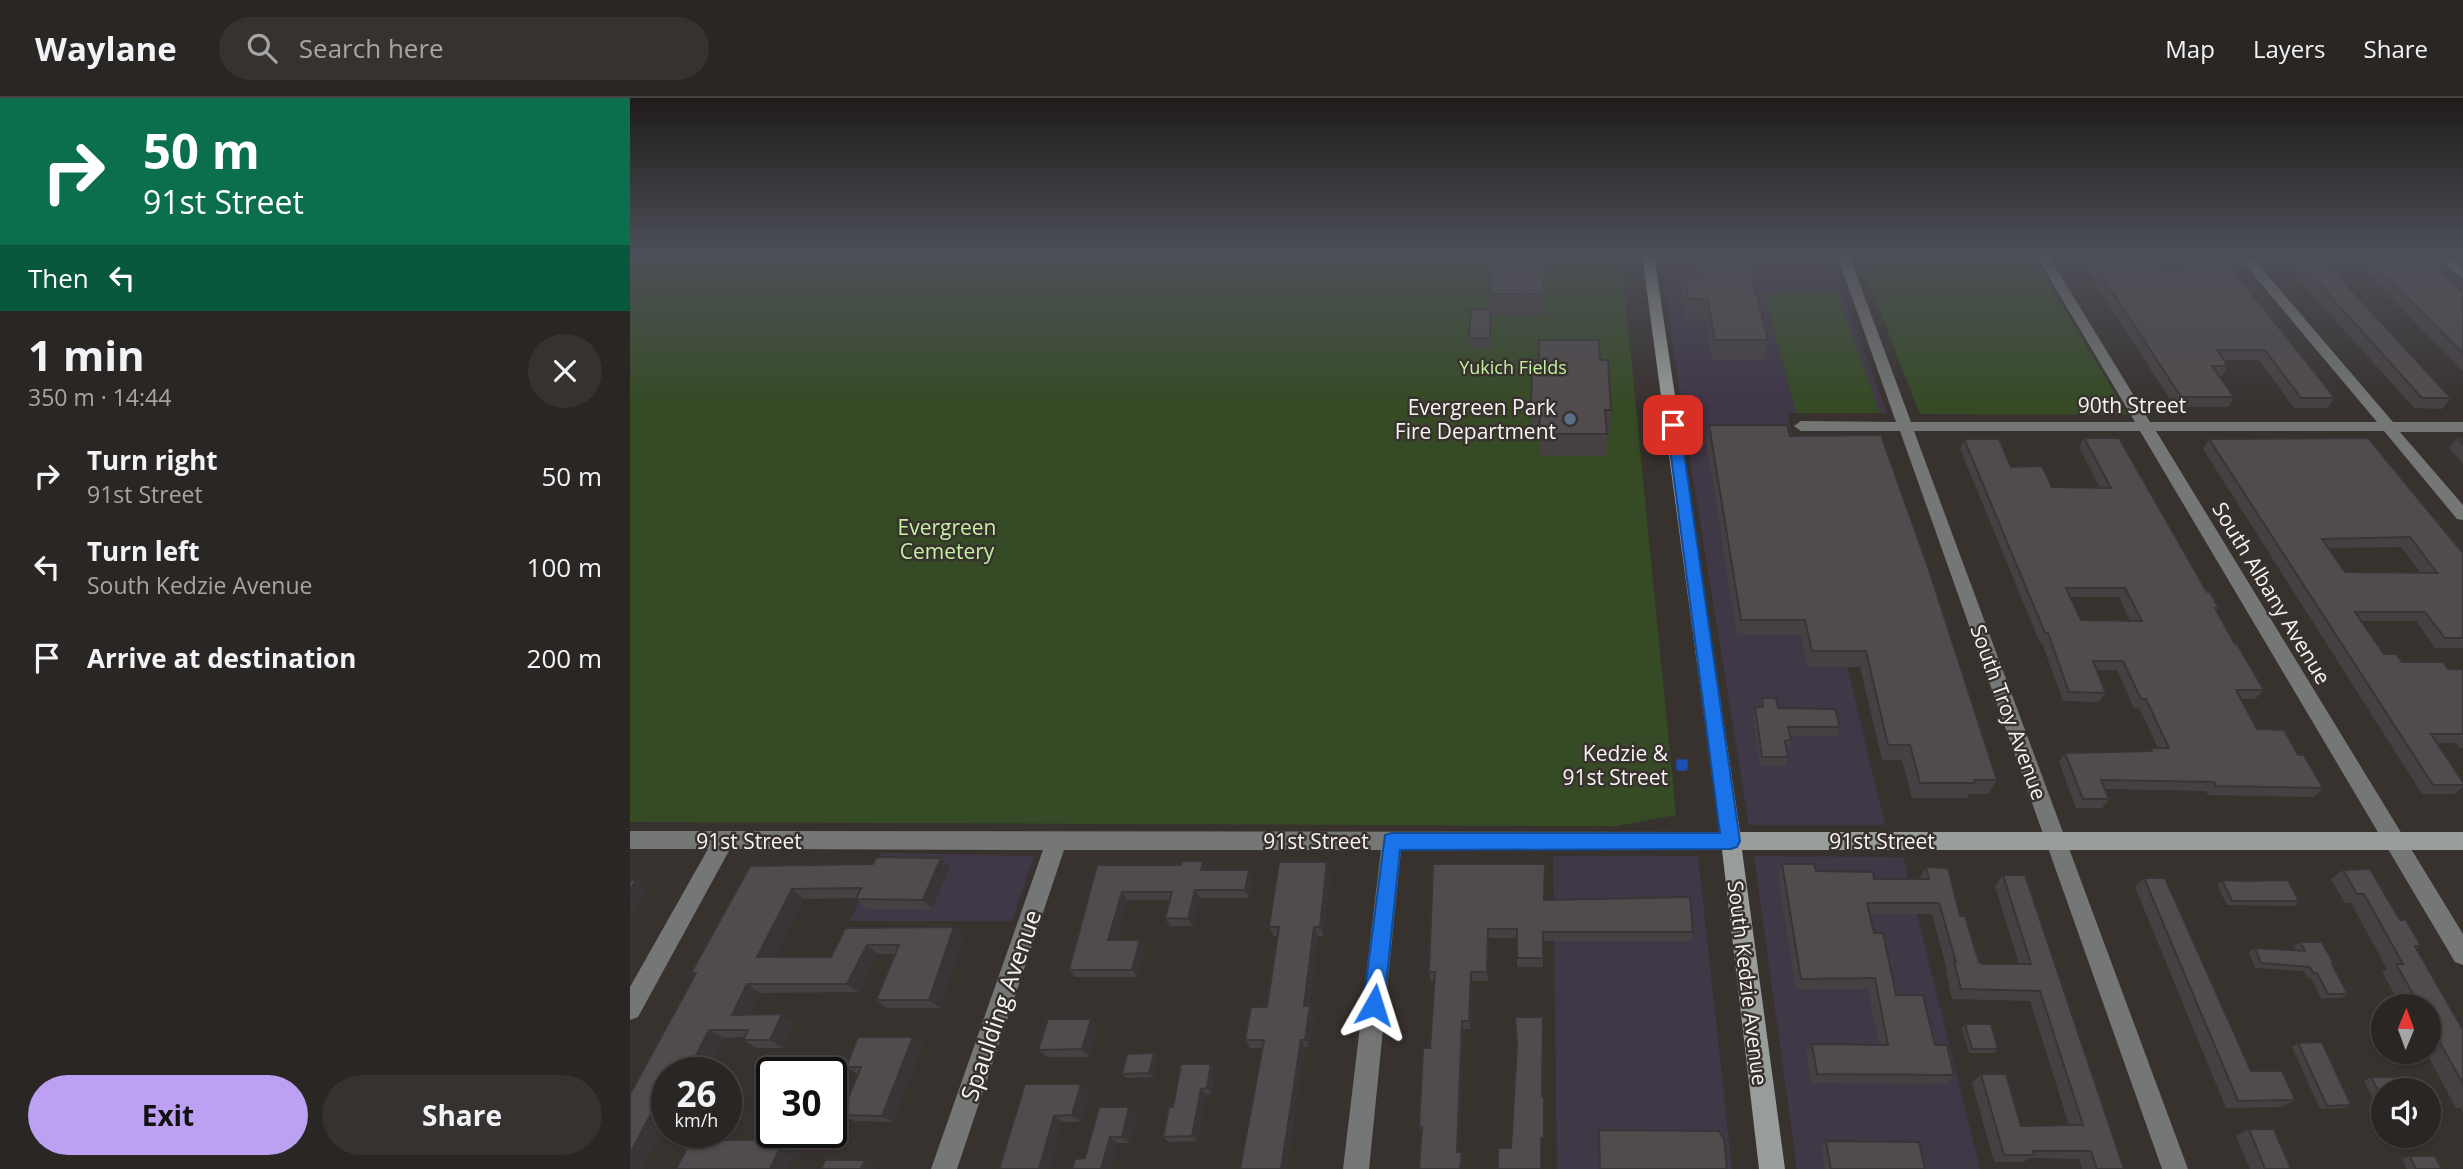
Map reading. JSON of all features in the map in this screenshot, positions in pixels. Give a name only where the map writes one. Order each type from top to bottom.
[{"type":"main road","name":"South Kedzie Avenue","points":[[1655,305],[1731,841],[1772,1169]]},
{"type":"main road","name":"91st Street","points":[[1731,841],[2463,841]]},
{"type":"street","name":"South Troy Avenue","points":[[1861,305],[2175,1169]]},
{"type":"street","name":"South Albany Avenue","points":[[2072,305],[2463,954]]},
{"type":"street","points":[[2285,305],[2463,515]]},
{"type":"street","name":"90th Street","points":[[1801,426],[2463,427]]},
{"type":"street","name":"91st Street","points":[[630,840],[1731,841]]},
{"type":"street","points":[[630,1009],[724,841]]},
{"type":"street","points":[[1356,1169],[1392,841]]},
{"type":"street","name":"Spaulding Avenue","points":[[944,1169],[1056,842]]},
{"type":"shaded area","points":[[1667,305],[1847,305],[1887,413],[1787,413],[1885,825],[1749,825]]},
{"type":"shaded area","points":[[881,853],[1034,856],[1012,921],[850,921]]},
{"type":"shaded area","points":[[1553,856],[1698,856],[1732,1169],[1557,1169]]},
{"type":"shaded area","points":[[1754,856],[1903,857],[1980,1169],[1797,1169]]},
{"type":"green space","name":"Evergreen Cemetery","points":[[630,305],[1626,305],[1676,815],[1616,826],[630,822]]},
{"type":"green space","points":[[1767,305],[1841,305],[1880,413],[1796,413]]},
{"type":"green space","points":[[1877,305],[2062,305],[2128,415],[1920,414]]},
{"type":"building","points":[[1708,305],[1759,305],[1768,340],[1715,340]]},
{"type":"building","points":[[2121,305],[2261,305],[2335,398],[2301,398],[2265,350],[2217,350],[2228,366],[2212,366],[2234,397],[2181,397]]},
{"type":"building","points":[[2338,305],[2365,305],[2451,398],[2422,398]]},
{"type":"building","points":[[2414,305],[2463,305],[2463,353]]},
{"type":"building","points":[[1471,309],[1491,309],[1490,338],[1469,338]]},
{"type":"building","name":"Evergreen Park Fire Department","points":[[1539,340],[1599,340],[1600,360],[1608,360],[1611,410],[1605,410],[1607,434],[1539,434],[1540,411],[1531,411],[1532,360],[1539,360]]},
{"type":"building","points":[[1709,425],[1787,425],[1790,436],[1881,435],[1929,570],[1997,780],[1974,780],[1975,783],[1920,783],[1910,745],[1888,745],[1866,651],[1812,651],[1805,620],[1741,620]]},
{"type":"building","points":[[2084,438],[2119,438],[2207,592],[2210,592],[2219,608],[2215,608],[2235,644],[2264,690],[2236,690],[2257,729],[2284,730],[2298,755],[2304,755],[2323,788],[2101,780],[2109,799],[2083,799],[2065,753],[2152,751],[2151,748],[2169,748],[2146,699],[2141,699],[2123,661],[2093,661],[2106,693],[2069,692],[2048,633],[2045,633],[1964,439],[1999,439],[2011,467],[2042,466],[2052,487],[2111,488]],"holes":[[[2066,588],[2125,588],[2142,621],[2081,620]]]},
{"type":"building","points":[[2368,438],[2463,553],[2463,638],[2445,638],[2425,612],[2355,612],[2384,654],[2396,654],[2402,662],[2443,662],[2448,669],[2463,669],[2463,734],[2431,734],[2463,785],[2433,785],[2209,439]],"holes":[[[2410,537],[2437,573],[2345,572],[2322,539]]]},
{"type":"building","points":[[1762,698],[1776,698],[1778,708],[1835,709],[1840,727],[1788,727],[1791,740],[1785,741],[1788,757],[1762,757],[1755,707],[1763,707]]},
{"type":"building","points":[[876,857],[941,858],[923,900],[856,899],[861,888],[792,889],[757,957],[831,957],[845,928],[954,927],[929,1000],[876,1000],[899,945],[867,945],[847,984],[747,984],[732,1015],[782,1014],[770,1040],[743,1040],[748,1030],[709,1030],[695,1057],[651,1057],[651,1113],[630,1154],[630,1094],[696,973],[691,973],[750,866],[873,864]]},
{"type":"building","points":[[1182,861],[1203,861],[1201,870],[1249,870],[1245,890],[1195,890],[1188,919],[1165,918],[1172,892],[1122,892],[1108,940],[1140,940],[1132,970],[1069,970],[1097,865],[1181,865]]},
{"type":"building","points":[[1279,862],[1327,862],[1320,927],[1314,927],[1304,1006],[1310,1006],[1305,1040],[1301,1040],[1281,1169],[1240,1169],[1264,1040],[1245,1040],[1251,1007],[1267,1007],[1279,927],[1269,927]]},
{"type":"building","points":[[1433,864],[1545,864],[1544,900],[1690,897],[1693,932],[1543,932],[1543,958],[1517,958],[1517,929],[1488,929],[1487,972],[1471,972],[1469,1021],[1462,1021],[1457,1152],[1462,1153],[1460,1169],[1419,1169],[1423,1048],[1430,1048],[1435,972],[1429,972]]},
{"type":"building","points":[[1782,864],[1814,864],[1816,871],[1873,872],[1874,879],[1929,879],[1926,867],[1948,868],[1960,916],[1965,916],[1979,962],[1983,964],[2031,964],[2003,875],[2025,875],[2124,1169],[2097,1169],[2091,1151],[2033,1151],[2034,1155],[2004,1155],[1981,1074],[2006,1074],[2021,1126],[2083,1125],[2040,991],[1961,989],[1939,903],[1867,903],[1874,933],[1883,933],[1896,995],[1923,995],[1935,1045],[1947,1045],[1954,1075],[1817,1074],[1812,1044],[1888,1045],[1875,978],[1801,979]]},
{"type":"building","points":[[2370,869],[2400,920],[2406,920],[2421,946],[2415,946],[2463,1030],[2463,1084],[2441,1045],[2441,994],[2413,994],[2396,964],[2403,964],[2364,894],[2357,894],[2343,870]]},
{"type":"building","points":[[2144,878],[2165,878],[2251,1071],[2282,1071],[2295,1100],[2238,1101]]},
{"type":"building","points":[[2222,880],[2288,880],[2299,901],[2232,901]]},
{"type":"building","points":[[2300,942],[2322,942],[2348,994],[2328,994],[2317,973],[2314,974],[2310,967],[2261,963],[2255,948],[2305,951]]},
{"type":"building","points":[[1515,1017],[1543,1017],[1544,1138],[1541,1138],[1541,1169],[1498,1169],[1498,1148],[1511,1148],[1517,1045]]},
{"type":"building","points":[[1048,1019],[1091,1019],[1082,1049],[1038,1050]]},
{"type":"building","points":[[1965,1024],[1991,1024],[1998,1049],[1972,1049]]},
{"type":"building","points":[[858,1037],[913,1037],[882,1116],[847,1115],[847,1101],[861,1067],[847,1067]]},
{"type":"building","points":[[2322,1042],[2351,1105],[2327,1106],[2298,1043]]},
{"type":"building","points":[[1154,1053],[1149,1073],[1122,1074],[1127,1054]]},
{"type":"building","points":[[1181,1064],[1211,1064],[1207,1088],[1201,1089],[1192,1136],[1163,1137],[1169,1107],[1173,1107]]},
{"type":"building","points":[[1025,1084],[1081,1084],[1072,1115],[1054,1116],[1039,1169],[999,1169]]},
{"type":"building","points":[[1099,1107],[1129,1107],[1122,1137],[1110,1137],[1101,1169],[1072,1169],[1075,1159],[1085,1158]]},
{"type":"building","points":[[2249,1129],[2274,1129],[2291,1169],[2265,1169]]},
{"type":"building","points":[[1599,1130],[1719,1131],[1724,1139],[1727,1169],[1600,1169]]},
{"type":"building","points":[[742,1140],[756,1140],[756,1148],[780,1148],[770,1169],[676,1169],[687,1148],[742,1148]]},
{"type":"building","points":[[1826,1141],[1919,1142],[1925,1169],[1831,1169]]},
{"type":"building","points":[[2410,1156],[2435,1156],[2442,1169],[2416,1169]]},
{"type":"building","points":[[825,1160],[865,1160],[861,1169],[821,1169]]},
{"type":"place","name":"Evergreen Park Fire Department","points":[[1570,419]]},
{"type":"place","name":"Kedzie & 91st Street","points":[[1682,765]]},
{"type":"route","points":[[1374,1005],[1392,841],[1731,841],[1673,425]]},
{"type":"park label","name":"Yukich Fields","points":[[1513,367]]}]
